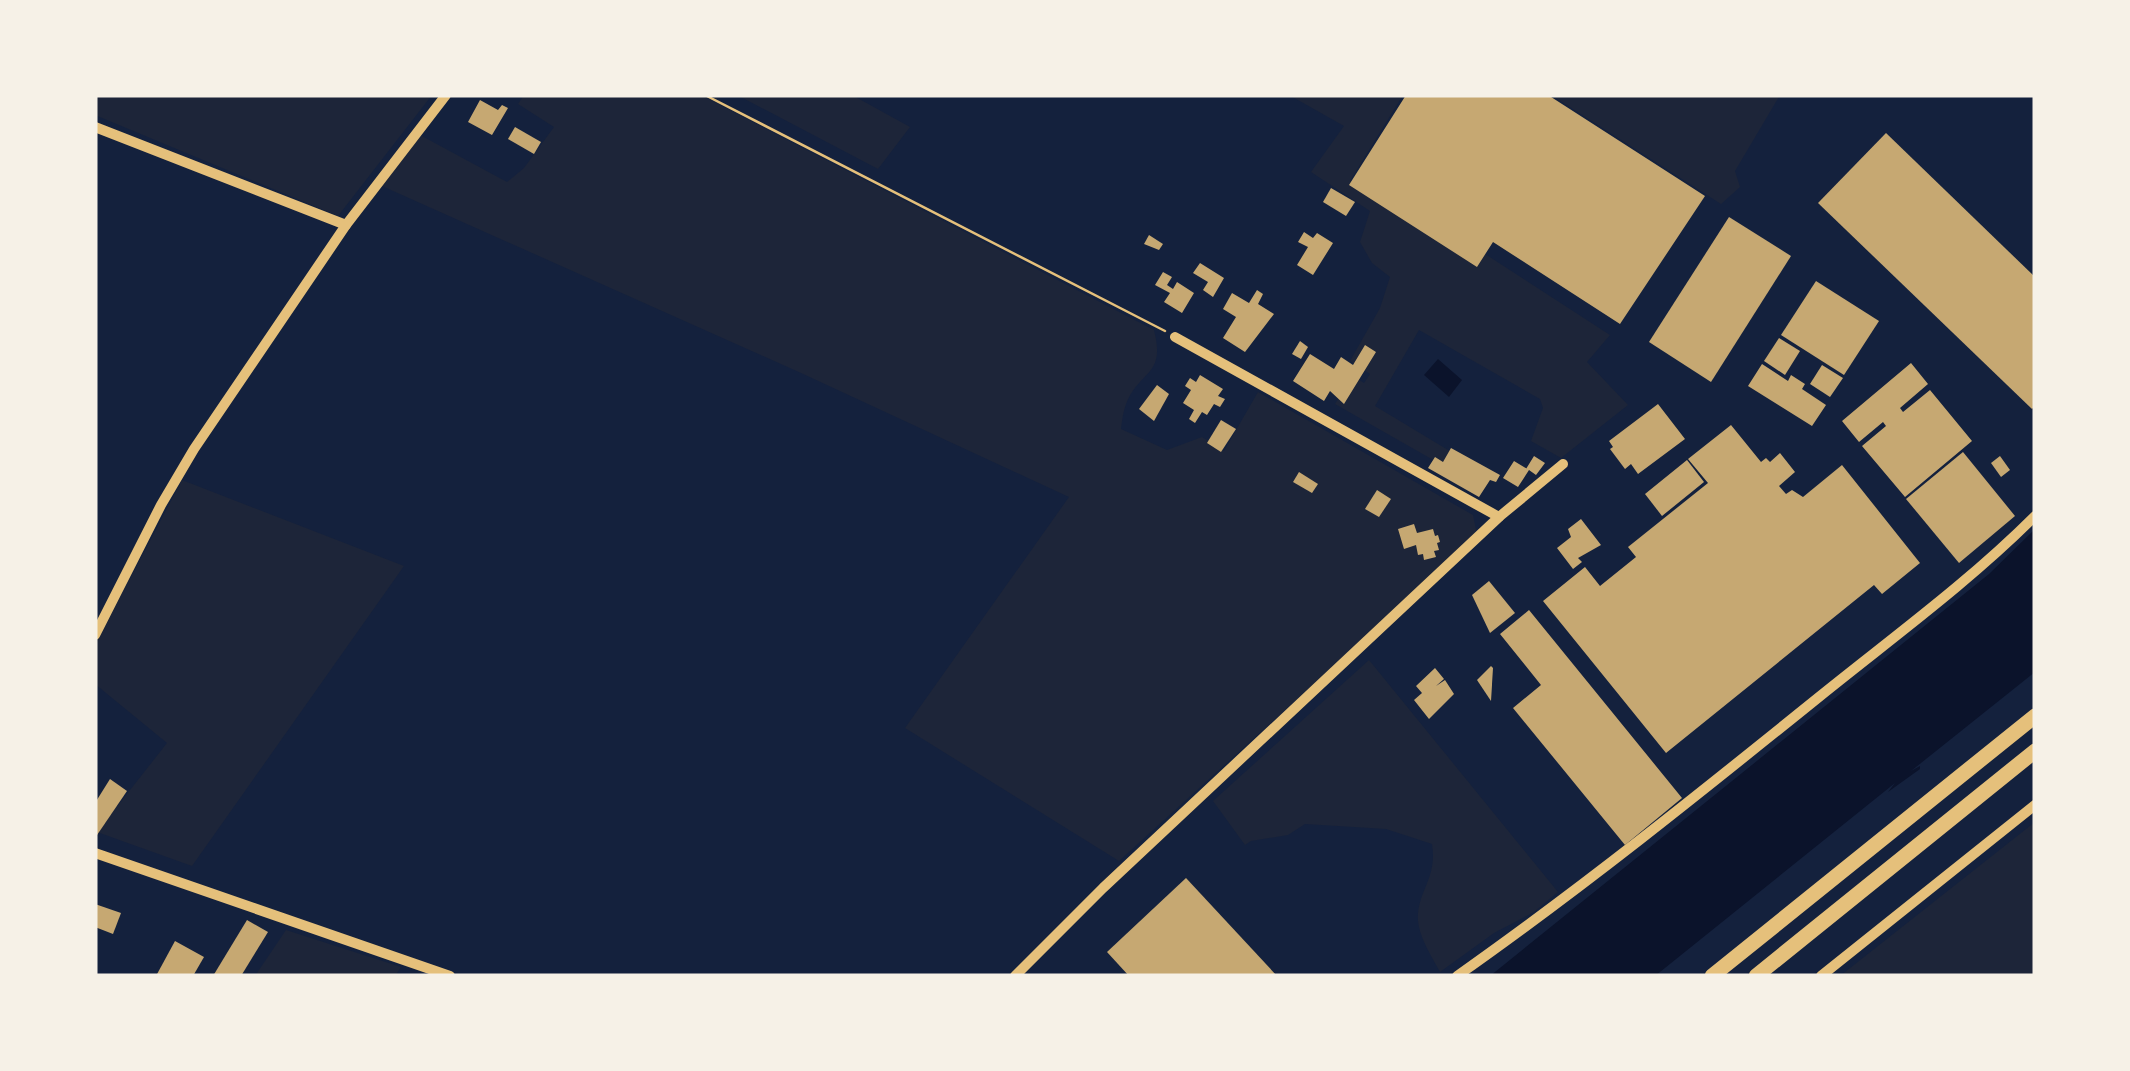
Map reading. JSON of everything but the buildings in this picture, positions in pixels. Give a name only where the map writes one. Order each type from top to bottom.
[{"type":"highway","points":[[1712,976],[2035,716]]},
{"type":"highway","points":[[1756,976],[2035,752]]},
{"type":"street","points":[[95,635],[176,477],[346,225],[446,95]]},
{"type":"street","points":[[95,127],[346,225]]},
{"type":"street","points":[[1175,336],[1498,517]]},
{"type":"street","points":[[1016,976],[1103,888],[1498,517],[1562,464]]},
{"type":"street","points":[[1457,976],[1560,903],[1700,792],[1958,584],[2035,516]]},
{"type":"street","points":[[1821,976],[2035,805]]},
{"type":"street","points":[[95,853],[450,976]]},
{"type":"path","points":[[705,95],[1175,336]]},
{"type":"shaded area","points":[[95,95],[432,95],[338,216],[95,115]]},
{"type":"shaded area","points":[[524,95],[701,95],[1154,330],[1154,365],[1132,393],[1121,429],[1167,450],[1202,437],[1224,451],[1258,392],[1473,515],[1473,539],[1119,861],[905,728],[1069,497],[382,186],[420,135],[507,182],[524,168],[554,127],[518,104]]},
{"type":"shaded area","points":[[737,95],[852,95],[910,127],[878,169]]},
{"type":"shaded area","points":[[1289,95],[1403,95],[1350,181],[1445,228],[1610,335],[1587,362],[1628,405],[1561,458],[1531,441],[1543,408],[1540,399],[1419,330],[1375,406],[1463,459],[1456,473],[1335,404],[1353,376],[1364,383],[1370,374],[1350,361],[1380,308],[1390,277],[1372,263],[1360,242],[1370,211],[1311,172],[1344,126]]},
{"type":"shaded area","points":[[1551,95],[1780,95],[1735,171],[1740,187],[1721,204]]},
{"type":"shaded area","points":[[1438,359],[1462,380],[1449,397],[1424,375]]},
{"type":"shaded area","points":[[182,480],[404,566],[192,866],[97,832],[167,743],[95,684],[95,645]]},
{"type":"shaded area","points":[[2035,529],[2035,672],[1911,771],[1920,769],[1888,792],[1895,783],[1655,976],[1490,976],[1989,574]]},
{"type":"shaded area","points":[[1369,660],[1558,892],[1534,912],[1494,933],[1440,972],[1418,921],[1431,873],[1432,844],[1386,829],[1305,824],[1288,835],[1245,845],[1213,801]]},
{"type":"shaded area","points":[[2035,822],[2035,976],[1840,976]]},
{"type":"shaded area","points":[[286,930],[401,967],[395,976],[255,976]]}]
